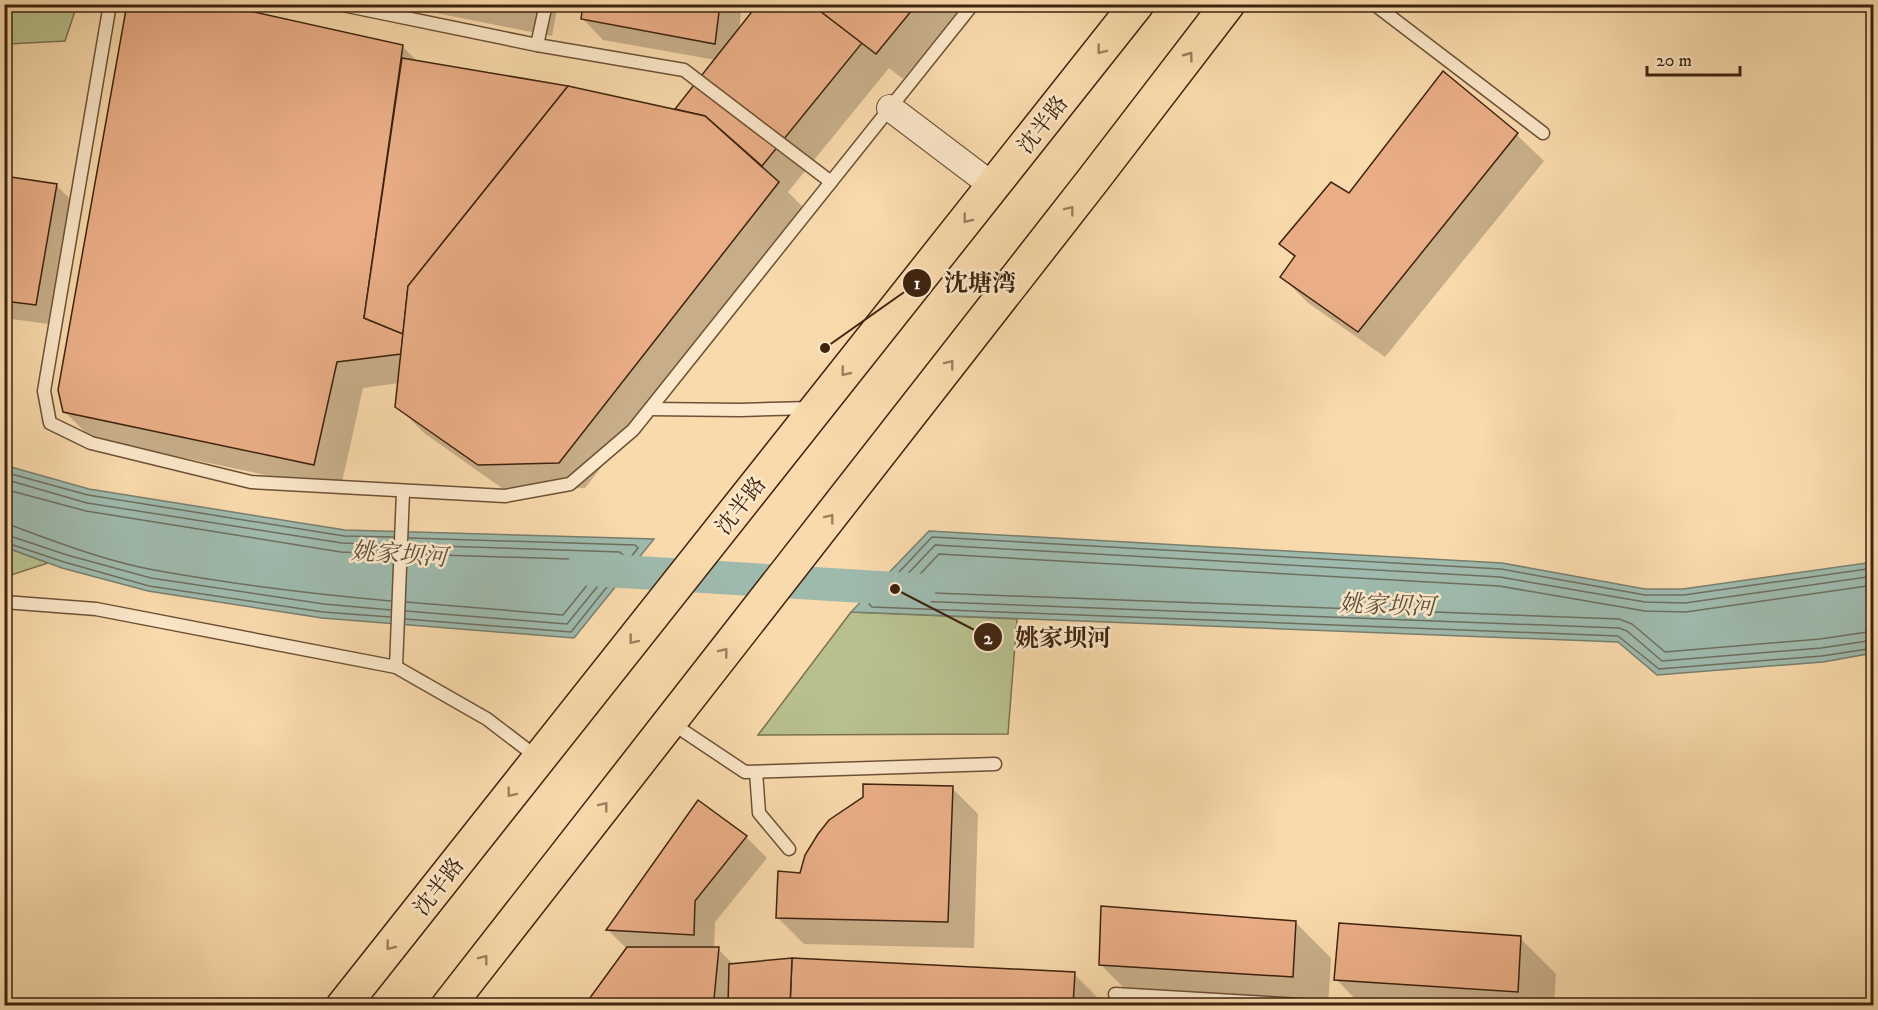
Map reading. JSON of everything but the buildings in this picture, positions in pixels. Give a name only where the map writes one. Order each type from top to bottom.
[{"type":"main road","name":"沈半路","points":[[343,1005],[1137,4]]},
{"type":"main road","points":[[448,1005],[794,564],[1228,4]]},
{"type":"street","points":[[891,108],[993,186]]},
{"type":"lane","points":[[110,4],[44,391],[51,423],[91,443],[251,482],[505,496],[570,484],[633,430],[973,4]]},
{"type":"lane","points":[[338,4],[537,45],[684,70],[831,182]]},
{"type":"lane","points":[[537,45],[546,4]]},
{"type":"lane","points":[[1374,4],[1542,133]]},
{"type":"lane","points":[[650,409],[817,408]]},
{"type":"lane","points":[[396,667],[403,492]]},
{"type":"lane","points":[[4,602],[96,609],[396,667],[487,719],[538,759]]},
{"type":"lane","points":[[670,722],[745,772],[995,764]]},
{"type":"lane","points":[[756,772],[759,813],[789,849]]},
{"type":"lane","points":[[1115,994],[1318,1005]]},
{"type":"green space","points":[[5,4],[77,5],[65,41],[8,44],[5,49]]},
{"type":"green space","points":[[5,547],[48,563],[5,577]]},
{"type":"green space","points":[[851,612],[1017,619],[1008,734],[758,735]]},
{"type":"water","points":[[4,465],[89,489],[345,530],[654,539],[574,638],[322,618],[148,591],[62,568],[5,547]]},
{"type":"water","points":[[929,531],[1502,563],[1645,589],[1683,589],[1873,562],[1873,653],[1823,662],[1657,675],[1618,642],[851,612]]},
{"type":"waterway","name":"姚家坝河","points":[[582,569],[919,590]]},
{"type":"place","name":"沈塘湾","points":[[825,348]]},
{"type":"place","name":"姚家坝河","points":[[895,589]]}]
